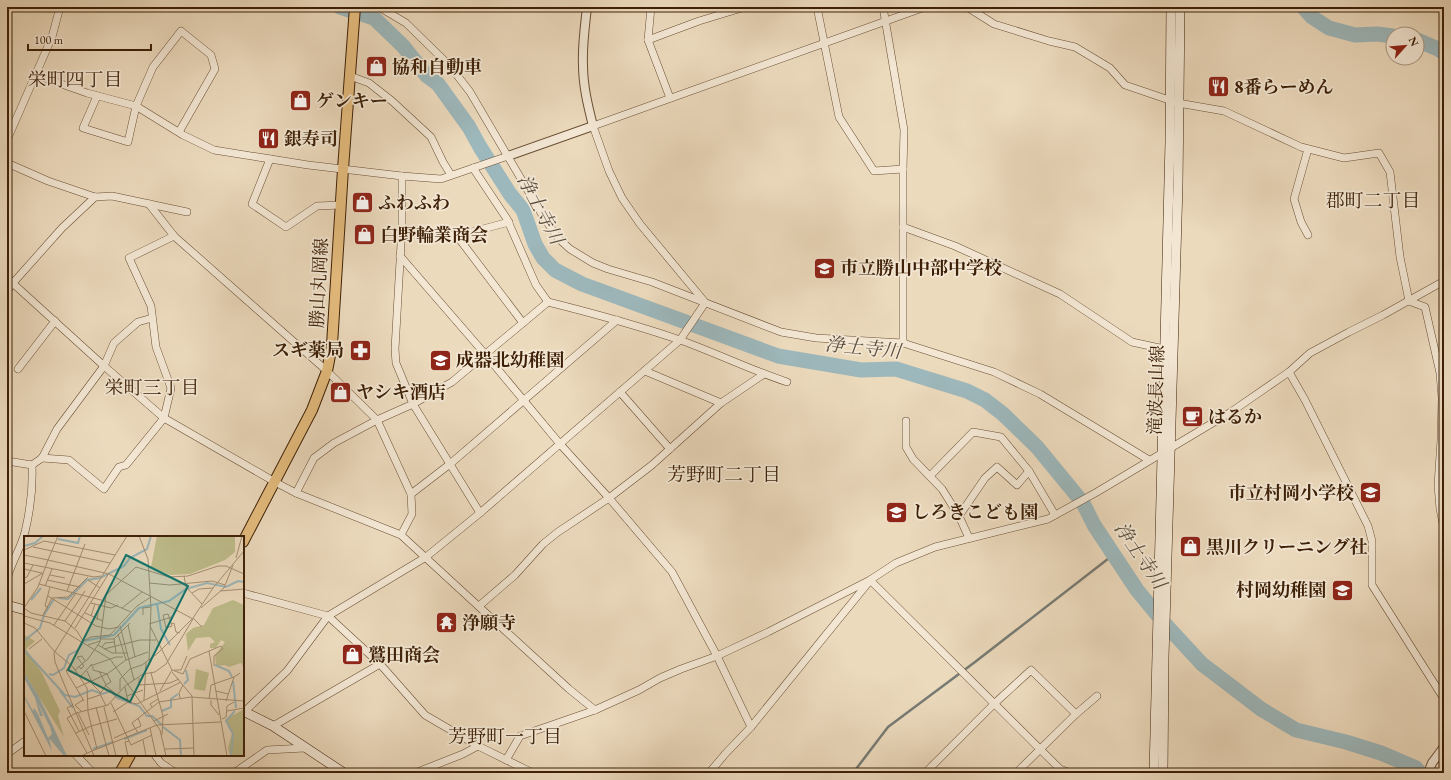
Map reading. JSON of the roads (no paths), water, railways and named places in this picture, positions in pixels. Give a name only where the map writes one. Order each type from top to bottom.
[{"type":"main road","name":"勝山丸岡線","points":[[244,540],[312,410],[326,371],[332,345],[355,7]]},
{"type":"main road","name":"滝波長山線","points":[[1154,773],[1160,656],[1167,582],[1178,185],[1171,7]]},
{"type":"main road","name":"滝波長山線","points":[[1163,773],[1158,573],[1164,349],[1174,102],[1180,7]]},
{"type":"main road","points":[[7,605],[24,610]]},
{"type":"main road","points":[[244,712],[273,726],[344,773]]},
{"type":"main road","points":[[120,773],[129,756]]},
{"type":"street","points":[[7,140],[52,37],[60,7]]},
{"type":"street","points":[[379,7],[406,24],[450,66],[470,92],[558,240],[593,263],[652,282],[781,332],[816,338],[904,343],[994,372],[1040,394],[1149,460]]},
{"type":"street","points":[[587,7],[583,43],[583,66],[588,108],[609,170],[622,198],[640,224],[705,302]]},
{"type":"street","points":[[651,7],[648,40],[670,98]]},
{"type":"street","points":[[648,40],[699,21],[745,7]]},
{"type":"street","points":[[817,7],[839,117],[874,171],[903,170]]},
{"type":"street","points":[[883,7],[904,130],[904,343]]},
{"type":"street","points":[[36,75],[97,96],[136,106],[179,132],[214,150],[343,169],[441,179],[925,7]]},
{"type":"street","points":[[967,7],[994,24],[1049,41],[1075,47],[1110,68],[1125,85],[1174,102],[1224,111],[1308,149],[1344,158],[1379,153],[1390,172],[1400,257],[1409,301]]},
{"type":"street","points":[[97,96],[83,128],[128,142],[136,106],[153,67],[181,30],[211,55],[215,69],[179,132]]},
{"type":"street","points":[[350,76],[369,83],[392,101],[431,138],[451,175]]},
{"type":"street","points":[[1308,149],[1294,200],[1300,222],[1308,235]]},
{"type":"street","points":[[270,159],[252,204],[286,227],[317,206],[341,205]]},
{"type":"street","points":[[7,163],[48,181],[95,197],[112,196],[187,212]]},
{"type":"street","points":[[475,168],[509,222],[536,285],[548,302],[682,338],[764,374],[787,382]]},
{"type":"street","points":[[402,176],[402,229],[395,349],[396,363],[413,404],[480,513]]},
{"type":"street","points":[[7,292],[10,281],[95,197]]},
{"type":"street","points":[[149,204],[174,236],[326,371],[377,420],[411,494],[412,514],[401,535]]},
{"type":"street","points":[[402,229],[457,236],[509,222]]},
{"type":"street","points":[[903,227],[955,246],[1060,294],[1132,342],[1164,349]]},
{"type":"street","points":[[42,458],[69,460],[104,489],[119,467],[126,464],[164,418],[171,388],[156,347],[151,306],[129,258],[174,236]]},
{"type":"street","points":[[457,236],[523,323]]},
{"type":"street","points":[[400,256],[485,354],[560,444],[609,498],[672,572],[717,656],[751,727]]},
{"type":"street","points":[[10,281],[164,418],[296,493],[401,535],[569,689],[595,710]]},
{"type":"street","points":[[506,760],[520,736],[595,710],[680,669],[717,656],[870,580],[896,563],[935,547],[1048,519],[1056,515],[1231,412],[1289,372],[1310,353],[1444,281]]},
{"type":"street","points":[[1409,301],[1425,307],[1440,373],[1442,398],[1438,485],[1440,509],[1444,528]]},
{"type":"street","points":[[296,493],[314,458],[334,443],[377,420],[413,404],[452,382],[548,302]]},
{"type":"street","points":[[244,712],[287,671],[328,616],[426,557],[480,513],[682,338],[705,302]]},
{"type":"street","points":[[7,461],[32,465],[42,458],[57,429],[104,366],[114,343],[138,322],[152,318]]},
{"type":"street","points":[[411,494],[450,464],[617,320]]},
{"type":"street","points":[[18,369],[55,321]]},
{"type":"street","points":[[645,371],[721,403]]},
{"type":"street","points":[[1289,372],[1305,400],[1368,526],[1372,541],[1372,585],[1444,699]]},
{"type":"street","points":[[478,606],[515,576],[543,544],[558,532],[609,498],[652,465],[721,403],[764,374]]},
{"type":"street","points":[[620,392],[670,449]]},
{"type":"street","points":[[906,421],[906,447],[913,458],[942,489],[969,538]]},
{"type":"street","points":[[930,476],[973,432],[1001,437],[1029,471],[1056,515]]},
{"type":"street","points":[[7,579],[10,568],[25,533],[33,484],[32,465]]},
{"type":"street","points":[[958,516],[985,478],[997,467],[1017,485],[1029,471]]},
{"type":"street","points":[[870,580],[1041,748],[1060,769],[1070,773]]},
{"type":"street","points":[[709,773],[751,727],[870,580]]},
{"type":"street","points":[[244,593],[328,616],[380,664],[425,716],[478,746],[533,773]]},
{"type":"street","points":[[273,726],[380,664]]},
{"type":"street","points":[[925,773],[995,703],[1031,670],[1076,714]]},
{"type":"street","points":[[1016,773],[1076,714],[1097,696]]},
{"type":"street","points":[[7,754],[24,742]]},
{"type":"street","points":[[414,773],[434,770],[478,746]]},
{"type":"street","points":[[1428,773],[1432,763],[1444,747]]},
{"type":"street","points":[[234,773],[267,750],[305,748]]},
{"type":"street","points":[[77,756],[93,773]]},
{"type":"street","points":[[156,756],[161,763],[176,773]]},
{"type":"waterway","name":"浄土寺川","points":[[340,7],[374,18],[403,46],[427,76],[438,84],[469,127],[510,194],[523,210],[535,244],[543,258],[555,270],[582,284],[778,356],[861,370],[896,369],[967,391],[985,400],[1003,414],[1037,447],[1083,503],[1094,525],[1137,590],[1165,624],[1202,664],[1261,709],[1296,730],[1346,742],[1381,753],[1416,768],[1420,773]]},
{"type":"waterway","points":[[1303,7],[1312,17],[1329,28],[1355,35],[1385,35]]},
{"type":"waterway","points":[[1425,43],[1444,53]]},
{"type":"waterway","points":[[853,773],[888,727],[1113,555]]},
{"type":"place","name":"協和自動車","points":[[376,67]]},
{"type":"place","name":"8番らーめん","points":[[1219,87]]},
{"type":"place","name":"ゲンキー","points":[[301,101]]},
{"type":"place","name":"銀寿司","points":[[268,139]]},
{"type":"place","name":"ふわふわ","points":[[363,203]]},
{"type":"place","name":"白野輪業商会","points":[[364,235]]},
{"type":"place","name":"市立勝山中部中学校","points":[[824,268]]},
{"type":"place","name":"スギ薬局","points":[[360,350]]},
{"type":"place","name":"成器北幼稚園","points":[[440,360]]},
{"type":"place","name":"ヤシキ酒店","points":[[341,392]]},
{"type":"place","name":"はるか","points":[[1193,417]]},
{"type":"place","name":"市立村岡小学校","points":[[1370,493]]},
{"type":"place","name":"しろきこども園","points":[[897,512]]},
{"type":"place","name":"黒川クリーニング社","points":[[1191,547]]},
{"type":"place","name":"村岡幼稚園","points":[[1342,590]]},
{"type":"place","name":"浄願寺","points":[[447,623]]},
{"type":"place","name":"鷲田商会","points":[[353,655]]},
{"type":"district","name":"栄町四丁目","points":[[75,79]]},
{"type":"district","name":"郡町二丁目","points":[[1373,200]]},
{"type":"district","name":"栄町三丁目","points":[[152,387]]},
{"type":"district","name":"芳野町二丁目","points":[[724,474]]},
{"type":"district","name":"芳野町一丁目","points":[[505,736]]}]
